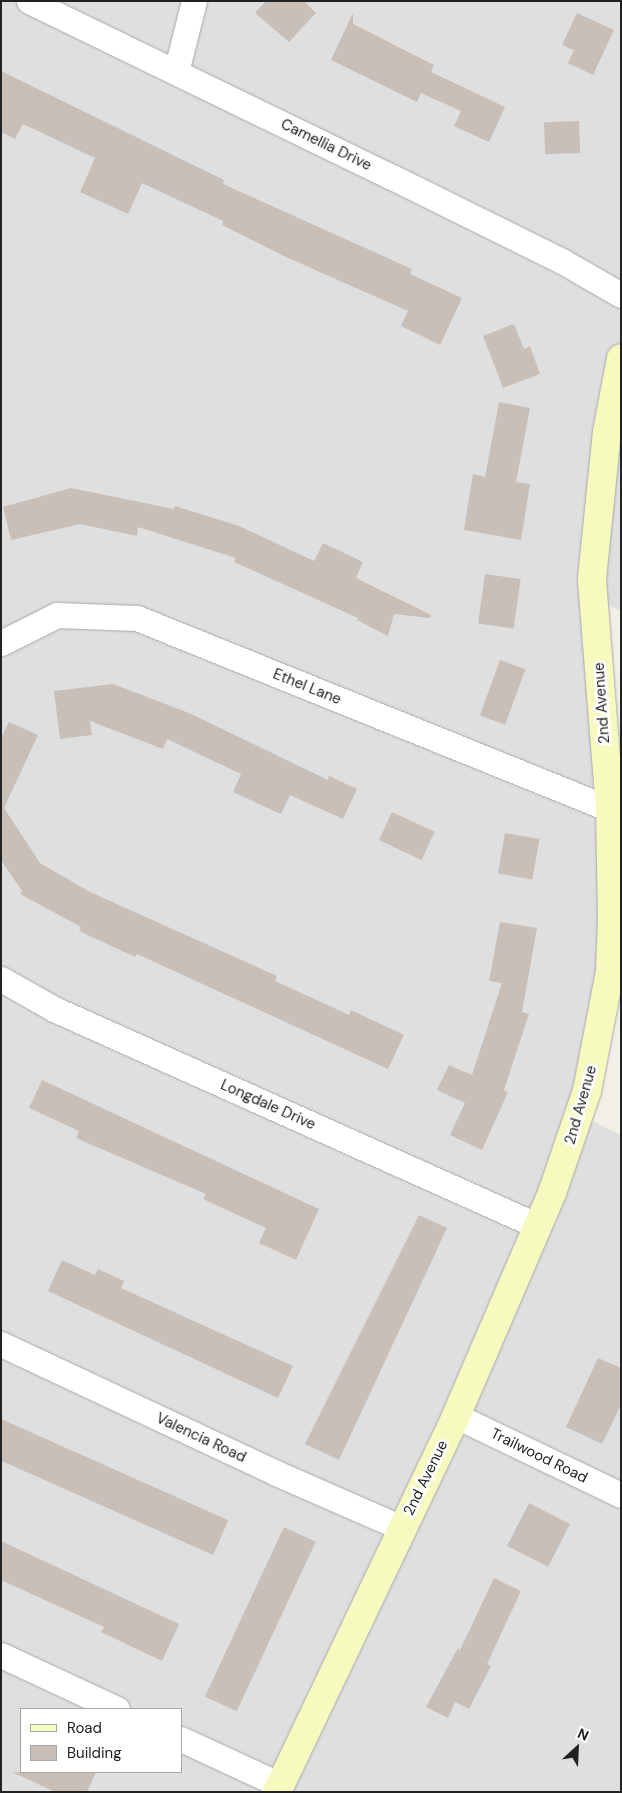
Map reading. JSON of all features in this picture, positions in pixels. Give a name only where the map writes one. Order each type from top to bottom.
[{"type":"street","name":"Camellia Drive","points":[[29,1],[553,256],[621,295]]},
{"type":"street","points":[[176,72],[194,1]]},
{"type":"street","name":"2nd Avenue","points":[[279,1788],[456,1416],[538,1226],[575,1132],[588,1091],[610,971],[612,920],[610,809],[592,579],[607,432],[621,358]]},
{"type":"street","name":"Ethel Lane","points":[[1,643],[57,615],[137,618],[610,809]]},
{"type":"street","name":"Longdale Drive","points":[[1,979],[54,1009],[538,1226]]},
{"type":"street","name":"Valencia Road","points":[[1,1344],[276,1473],[402,1528]]},
{"type":"street","name":"Trailwood Road","points":[[456,1416],[621,1495]]},
{"type":"street","points":[[1,1655],[116,1708]]},
{"type":"street","points":[[182,1740],[279,1788]]},
{"type":"shaded area","points":[[1,1],[621,1],[621,611],[603,602],[619,961],[568,1109],[621,1135],[621,1792],[1,1792]]},
{"type":"building","points":[[266,1],[304,1],[316,13],[289,42],[255,13]]},
{"type":"building","points":[[353,13],[353,24],[434,65],[431,72],[505,107],[489,142],[454,126],[461,111],[421,93],[417,102],[331,60]]},
{"type":"building","points":[[577,13],[614,30],[593,75],[568,63],[574,50],[562,45]]},
{"type":"building","points":[[1,71],[224,180],[223,184],[412,269],[410,274],[462,298],[440,345],[401,326],[408,311],[286,257],[222,225],[223,221],[142,183],[128,214],[80,192],[95,158],[23,124],[15,139],[1,132]]},
{"type":"building","points":[[579,121],[580,153],[545,154],[544,122]]},
{"type":"building","points":[[514,324],[524,349],[530,346],[540,374],[503,388],[483,336]]},
{"type":"building","points":[[499,402],[530,408],[516,482],[530,484],[521,540],[464,530],[473,474],[485,477]]},
{"type":"building","points":[[71,488],[174,509],[175,506],[239,526],[314,561],[323,543],[363,562],[356,578],[431,615],[430,618],[394,614],[388,636],[357,620],[358,618],[234,562],[236,558],[138,527],[137,536],[80,524],[11,540],[3,507]]},
{"type":"building","points":[[485,574],[521,579],[514,629],[478,624]]},
{"type":"building","points":[[500,660],[525,669],[505,725],[480,715]]},
{"type":"building","points":[[113,684],[189,713],[328,780],[329,776],[357,789],[343,819],[290,795],[281,814],[233,792],[241,774],[167,739],[163,749],[90,721],[92,735],[60,739],[54,691]]},
{"type":"building","points":[[9,722],[38,735],[4,808],[40,863],[90,892],[277,976],[275,981],[349,1015],[351,1010],[404,1035],[388,1069],[137,954],[135,957],[79,931],[81,927],[20,894],[22,891],[1,860],[1,738]]},
{"type":"building","points":[[392,812],[435,832],[421,860],[379,840]]},
{"type":"building","points":[[505,833],[539,839],[532,879],[498,873]]},
{"type":"building","points":[[500,922],[537,928],[522,1012],[529,1014],[504,1090],[508,1092],[482,1150],[450,1135],[465,1103],[437,1090],[449,1065],[472,1075],[502,983],[489,981]]},
{"type":"building","points":[[42,1080],[319,1209],[296,1260],[259,1243],[266,1228],[203,1199],[206,1194],[76,1138],[79,1131],[29,1108]]},
{"type":"building","points":[[419,1215],[447,1228],[339,1460],[305,1444]]},
{"type":"building","points":[[62,1260],[95,1275],[98,1269],[124,1281],[121,1288],[293,1366],[278,1398],[48,1291]]},
{"type":"building","points":[[598,1358],[621,1368],[621,1405],[602,1444],[566,1427]]},
{"type":"building","points":[[1,1419],[228,1520],[213,1555],[1,1461]]},
{"type":"building","points":[[529,1503],[570,1524],[548,1567],[507,1546]]},
{"type":"building","points":[[284,1527],[316,1542],[237,1711],[205,1696]]},
{"type":"building","points":[[1,1541],[179,1624],[162,1661],[101,1632],[104,1627],[1,1580]]},
{"type":"building","points":[[494,1578],[521,1591],[487,1664],[491,1666],[469,1709],[455,1702],[448,1718],[426,1707],[458,1648],[460,1650]]},
{"type":"building","points":[[12,1772],[96,1773],[87,1792],[55,1792]]}]
